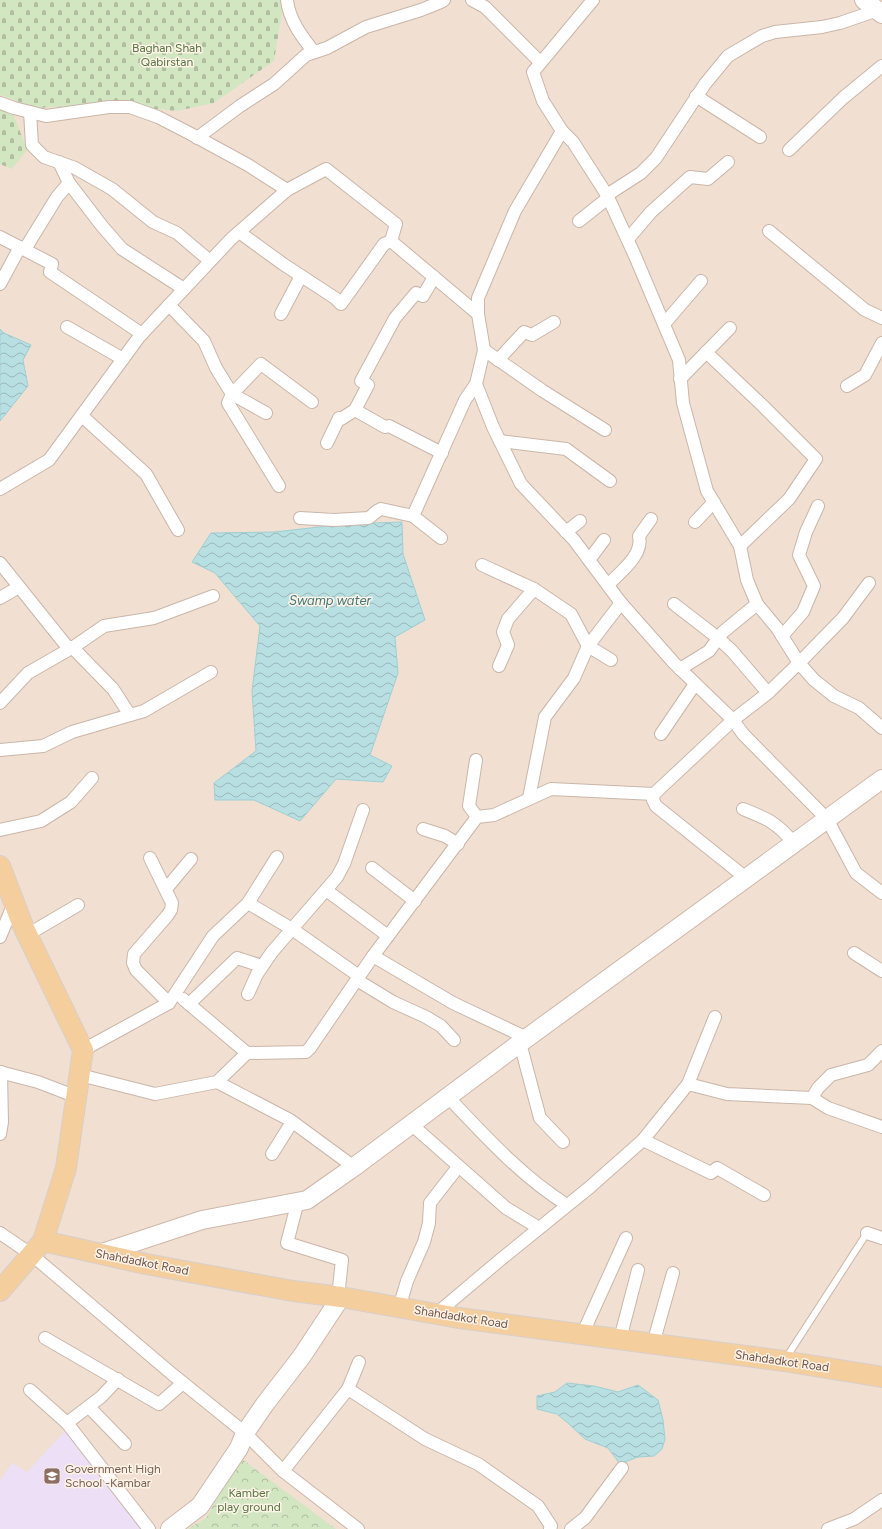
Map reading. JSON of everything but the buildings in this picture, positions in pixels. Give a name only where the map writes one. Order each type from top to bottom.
[{"type":"main road","points":[[99,1254],[202,1220],[307,1200],[354,1167],[523,1040],[882,779]]},
{"type":"main road","points":[[0,866],[27,935],[83,1050],[66,1168],[37,1248],[0,1291]]},
{"type":"main road","name":"Shahdadkot Road","points":[[37,1248],[99,1254],[293,1291],[339,1297],[436,1314],[582,1335],[784,1361],[882,1377]]},
{"type":"main road","points":[[170,1529],[200,1506],[239,1448],[245,1433],[302,1356],[339,1297]]},
{"type":"street","points":[[287,0],[288,9],[299,32],[314,52]]},
{"type":"street","points":[[197,138],[240,106],[274,84],[306,55],[327,48],[366,27],[421,10],[444,0]]},
{"type":"street","points":[[472,0],[485,8],[540,62]]},
{"type":"street","points":[[593,0],[533,72],[543,101],[562,131],[573,142],[608,197],[628,239],[680,360],[680,379],[683,403],[707,491],[740,546],[747,580],[757,604],[782,636],[799,663],[819,684],[834,696],[859,708],[882,728]]},
{"type":"street","points":[[579,221],[608,197],[641,173],[656,158],[696,96],[728,56],[762,36],[775,32],[822,27],[840,23],[875,8]]},
{"type":"street","points":[[789,150],[842,98],[882,66]]},
{"type":"street","points":[[696,96],[760,137]]},
{"type":"street","points":[[0,103],[46,116],[109,107],[130,106],[158,117],[248,165],[287,190]]},
{"type":"street","points":[[30,112],[32,145],[44,157],[75,168],[112,189],[153,222],[177,233],[210,261]]},
{"type":"street","points":[[412,516],[442,453],[464,400],[476,384],[484,350],[478,314],[478,298],[515,211],[562,131]]},
{"type":"street","points":[[59,162],[69,183],[122,249],[184,289]]},
{"type":"street","points":[[628,239],[651,212],[690,177],[708,179],[728,162]]},
{"type":"street","points":[[0,489],[49,460],[142,334],[239,232],[287,190],[326,169],[396,224],[391,241]]},
{"type":"street","points":[[0,284],[22,248],[69,183]]},
{"type":"street","points":[[769,231],[865,310],[882,318]]},
{"type":"street","points":[[239,232],[335,298],[341,304],[384,244],[391,241]]},
{"type":"street","points":[[0,237],[52,264],[50,272],[142,334]]},
{"type":"street","points":[[391,241],[478,314]]},
{"type":"street","points":[[281,314],[301,276]]},
{"type":"street","points":[[327,443],[339,418],[341,419],[355,410],[368,385],[362,381],[395,318],[416,293],[423,296],[434,277]]},
{"type":"street","points":[[664,324],[701,281]]},
{"type":"street","points":[[169,305],[204,341],[216,368],[232,394],[266,413]]},
{"type":"street","points":[[498,360],[524,332],[532,335],[554,322]]},
{"type":"street","points":[[67,327],[123,359]]},
{"type":"street","points":[[680,379],[730,328]]},
{"type":"street","points":[[847,386],[865,375],[882,343]]},
{"type":"street","points":[[484,350],[543,391],[605,430]]},
{"type":"street","points":[[706,352],[816,459],[790,499],[740,546]]},
{"type":"street","points":[[279,486],[228,403],[232,394],[261,364],[312,402]]},
{"type":"street","points":[[476,384],[500,441],[521,484],[566,532],[621,602],[680,669],[733,720],[743,734],[827,819],[856,873],[882,893]]},
{"type":"street","points":[[355,410],[385,427],[389,426],[442,453]]},
{"type":"street","points":[[82,416],[146,474],[178,530]]},
{"type":"street","points":[[500,441],[566,449],[610,481]]},
{"type":"street","points":[[695,522],[714,502]]},
{"type":"street","points":[[782,636],[803,612],[814,586],[799,555],[806,532],[818,506]]},
{"type":"street","points":[[300,518],[334,520],[368,518],[372,517],[377,510],[381,509],[412,516],[441,538]]},
{"type":"street","points":[[608,585],[637,554],[641,543],[639,536],[651,519]]},
{"type":"street","points":[[566,532],[580,521]]},
{"type":"street","points":[[589,560],[604,540]]},
{"type":"street","points":[[0,563],[70,648],[113,689],[130,715]]},
{"type":"street","points":[[482,565],[534,589],[571,614],[588,646],[611,660]]},
{"type":"street","points":[[746,878],[656,806],[653,800],[654,794],[733,720],[768,693],[799,663],[843,618],[869,583]]},
{"type":"street","points":[[0,598],[19,587]]},
{"type":"street","points":[[499,666],[508,645],[503,632],[508,619],[534,589]]},
{"type":"street","points":[[0,703],[28,673],[104,626],[154,618],[213,596]]},
{"type":"street","points":[[529,798],[545,717],[574,678],[588,646],[621,602]]},
{"type":"street","points":[[674,604],[718,638],[732,651],[768,693]]},
{"type":"street","points":[[680,669],[709,651],[723,632],[757,604]]},
{"type":"street","points":[[0,750],[43,746],[72,732],[144,711],[210,672]]},
{"type":"street","points":[[661,734],[695,684]]},
{"type":"street","points":[[476,760],[469,806],[477,817]]},
{"type":"street","points":[[0,830],[41,820],[71,802],[92,778]]},
{"type":"street","points":[[150,858],[172,903],[171,910],[134,954],[133,963],[136,970],[172,998],[189,1004],[247,1053],[306,1052],[373,956],[477,817],[494,815],[551,789],[654,794]]},
{"type":"street","points":[[743,809],[768,819],[782,829],[794,843]]},
{"type":"street","points":[[248,994],[262,966],[272,952],[337,877],[344,864],[363,810]]},
{"type":"street","points":[[423,829],[445,836],[458,844]]},
{"type":"street","points":[[83,1050],[172,998],[213,936],[248,903],[277,857]]},
{"type":"street","points":[[166,889],[191,859]]},
{"type":"street","points":[[372,868],[415,901]]},
{"type":"street","points":[[326,890],[388,936]]},
{"type":"street","points":[[0,936],[14,903]]},
{"type":"street","points":[[248,903],[292,929],[392,1002],[426,1017],[441,1026],[454,1040]]},
{"type":"street","points":[[27,935],[78,905]]},
{"type":"street","points":[[854,953],[882,971]]},
{"type":"street","points":[[373,956],[453,1003],[523,1040],[540,1118],[563,1142]]},
{"type":"street","points":[[189,1004],[237,958],[262,966]]},
{"type":"street","points":[[436,1314],[567,1206],[642,1140],[688,1084],[715,1017]]},
{"type":"street","points":[[812,1098],[818,1088],[831,1074],[868,1065],[882,1051]]},
{"type":"street","points":[[80,1075],[155,1094],[217,1082],[247,1053]]},
{"type":"street","points":[[0,1134],[2,1122],[1,1072],[38,1082],[77,1097]]},
{"type":"street","points":[[217,1082],[292,1122],[354,1167]]},
{"type":"street","points":[[688,1084],[727,1094],[812,1098],[828,1108],[882,1127]]},
{"type":"street","points":[[448,1097],[499,1151],[530,1179],[567,1206]]},
{"type":"street","points":[[272,1154],[292,1122]]},
{"type":"street","points":[[411,1124],[506,1208],[539,1228]]},
{"type":"street","points":[[642,1140],[711,1173],[717,1168],[764,1195]]},
{"type":"street","points":[[399,1308],[407,1281],[424,1242],[429,1223],[430,1203],[458,1167]]},
{"type":"street","points":[[298,1201],[287,1243],[342,1260],[339,1297]]},
{"type":"street","points":[[0,1233],[37,1248],[183,1383],[245,1433],[283,1471],[358,1529]]},
{"type":"street","points":[[867,1233],[882,1238]]},
{"type":"street","points":[[582,1335],[626,1238]]},
{"type":"street","points":[[620,1340],[638,1270]]},
{"type":"street","points":[[653,1344],[673,1273]]},
{"type":"street","points":[[45,1338],[160,1404],[183,1383]]},
{"type":"street","points":[[283,1471],[348,1389],[359,1362]]},
{"type":"street","points":[[67,1423],[101,1398],[118,1379]]},
{"type":"street","points":[[348,1389],[424,1439],[484,1468],[538,1506],[551,1526],[550,1529]]},
{"type":"street","points":[[30,1390],[67,1423],[149,1529]]},
{"type":"street","points":[[89,1407],[125,1444]]},
{"type":"street","points":[[571,1529],[585,1518],[622,1468]]},
{"type":"street","points":[[828,1529],[854,1518],[882,1500]]},
{"type":"lane","points":[[784,1361],[867,1233]]},
{"type":"shaded area","points":[[0,0],[882,0],[882,1529],[0,1529]]},
{"type":"shaded area","name":"Government High School -Kambar","points":[[67,1429],[142,1529],[0,1529],[0,1480],[12,1463],[27,1472]]},
{"type":"green space","name":"Baghan Shah Qabirstan","points":[[0,0],[284,0],[274,61],[214,103],[177,111],[147,108],[129,102],[37,108],[0,95]]},
{"type":"green space","points":[[0,109],[13,113],[27,150],[12,169],[0,164]]},
{"type":"green space","name":"Kamber play ground","points":[[242,1459],[336,1529],[188,1529],[207,1517],[230,1472]]},
{"type":"water","points":[[0,329],[4,333],[31,345],[23,360],[28,386],[0,421]]},
{"type":"water","name":"Swamp water","points":[[402,522],[403,554],[425,620],[395,637],[398,673],[370,755],[392,766],[383,782],[336,779],[300,821],[254,800],[215,800],[214,783],[256,751],[252,691],[260,626],[215,573],[192,562],[211,533],[275,532],[345,524]]},
{"type":"water","points":[[567,1383],[594,1386],[618,1392],[638,1385],[658,1400],[663,1420],[665,1439],[662,1449],[654,1456],[638,1457],[620,1464],[608,1448],[585,1439],[557,1414],[537,1409],[537,1396],[555,1392]]},
{"type":"place","name":"Government High School -Kambar","points":[[52,1476]]}]
